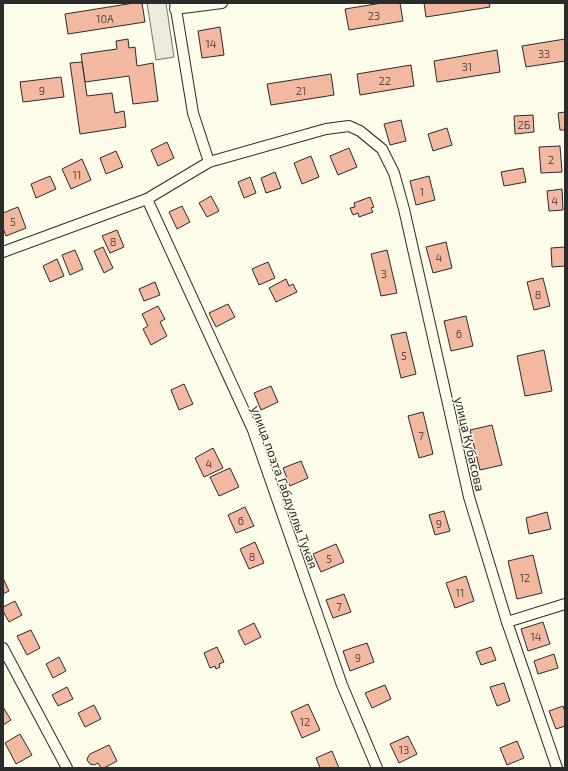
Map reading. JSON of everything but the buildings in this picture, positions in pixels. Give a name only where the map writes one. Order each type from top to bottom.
[{"type":"street","points":[[3,252],[147,199],[208,162],[193,113],[175,6],[222,3]]},
{"type":"street","name":"улица Кубасова","points":[[208,162],[326,129],[349,126],[360,131],[382,149],[394,173],[404,209],[469,498],[507,622],[557,768]]},
{"type":"street","name":"улица поэта Габдуллы Тукая","points":[[147,199],[253,430],[342,685],[376,768]]},
{"type":"street","points":[[507,622],[565,604]]},
{"type":"street","points":[[3,648],[67,768]]},
{"type":"shaded area","points":[[147,3],[166,3],[174,57],[156,60]]}]
